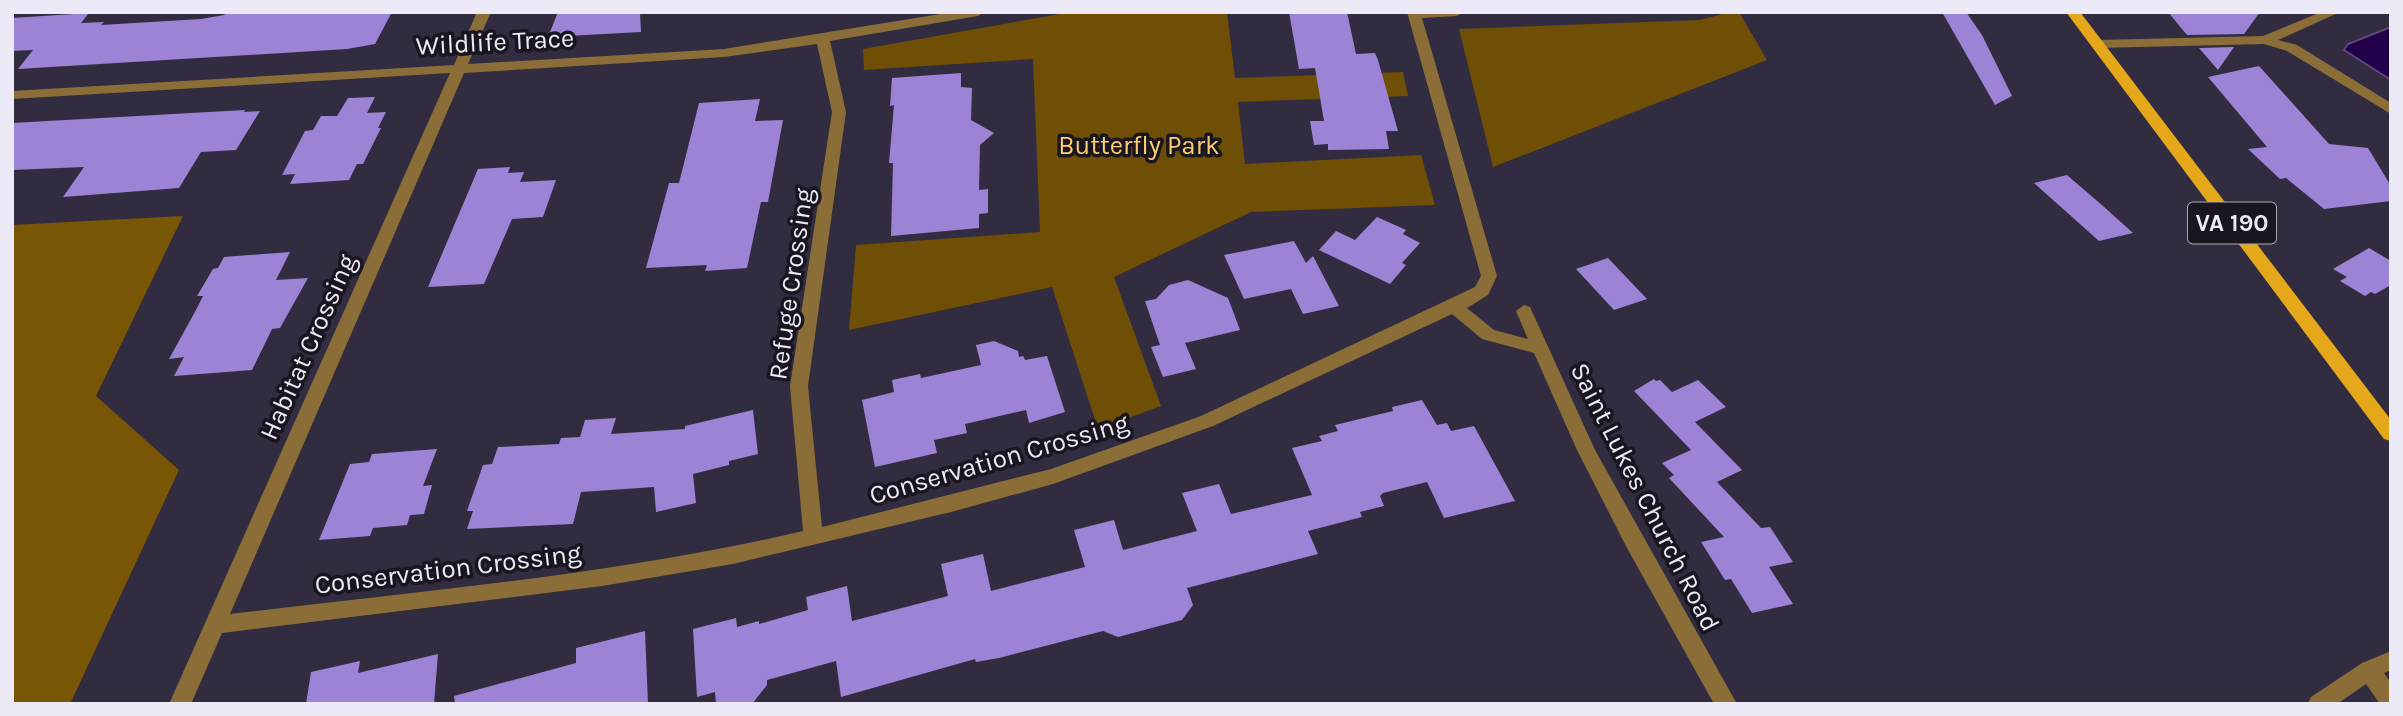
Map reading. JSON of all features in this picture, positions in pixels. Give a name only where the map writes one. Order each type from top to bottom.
[{"type":"main road","name":"VA 190","points":[[2073,12],[2391,434]]},
{"type":"street","name":"Habitat Crossing","points":[[180,704],[484,12]]},
{"type":"street","name":"Wildlife Trace","points":[[12,95],[724,52],[823,39],[978,12]]},
{"type":"street","points":[[1415,13],[1457,12]]},
{"type":"street","points":[[2265,40],[2333,12]]},
{"type":"street","name":"Conservation Crossing","points":[[214,625],[602,577],[733,556],[1040,480],[1207,421],[1455,307],[1482,291],[1489,276],[1415,13]]},
{"type":"street","name":"Refuge Crossing","points":[[813,537],[799,386],[839,112],[823,39]]},
{"type":"street","points":[[2097,44],[2265,40],[2292,48],[2391,110]]},
{"type":"street","points":[[1455,307],[1488,335],[1540,348]]},
{"type":"street","name":"Saint Lukes Church Road","points":[[1524,311],[1586,450],[1634,542],[1726,704]]},
{"type":"street","points":[[2319,704],[2369,670],[2391,660]]},
{"type":"street","points":[[2369,670],[2391,701]]},
{"type":"green space","name":"Butterfly Park","points":[[1071,12],[1227,12],[1235,78],[1403,72],[1408,96],[1238,102],[1245,164],[1421,155],[1435,205],[1251,212],[1114,277],[1161,406],[1098,429],[1052,287],[849,330],[856,245],[1040,232],[1033,59],[864,70],[863,49]]},
{"type":"green space","points":[[1739,12],[1767,60],[1493,167],[1459,29],[1700,20]]},
{"type":"shaded area","points":[[2391,27],[2391,80],[2344,50],[2348,44]]},
{"type":"shaded area","points":[[183,216],[96,396],[179,470],[70,704],[12,704],[12,225]]},
{"type":"building","points":[[227,12],[392,12],[375,44],[347,49],[18,69],[33,50],[12,51],[12,18],[89,13],[81,23],[104,22],[101,25],[201,19],[224,15]]},
{"type":"building","points":[[558,12],[640,12],[641,32],[548,37]]},
{"type":"building","points":[[1289,12],[1347,12],[1356,54],[1375,53],[1378,60],[1398,131],[1386,131],[1389,149],[1328,150],[1328,144],[1314,145],[1310,121],[1324,121],[1315,68],[1299,69]]},
{"type":"building","points":[[1942,12],[1966,12],[1982,35],[2012,96],[1995,105]]},
{"type":"building","points":[[2168,12],[2260,12],[2244,34],[2187,35]]},
{"type":"building","points":[[2234,47],[2218,70],[2199,48]]},
{"type":"building","points":[[2259,66],[2329,144],[2368,148],[2391,186],[2391,201],[2324,209],[2286,178],[2280,179],[2248,149],[2267,147],[2208,77]]},
{"type":"building","points":[[961,73],[961,87],[972,88],[971,120],[994,133],[980,145],[979,190],[988,189],[988,213],[979,214],[979,228],[891,236],[893,163],[889,163],[894,105],[890,106],[892,78]]},
{"type":"building","points":[[375,97],[367,113],[386,112],[378,128],[381,128],[363,164],[357,164],[349,180],[290,184],[295,174],[282,175],[305,131],[313,130],[321,116],[337,116],[348,98]]},
{"type":"building","points":[[760,99],[755,121],[783,120],[768,202],[761,202],[747,268],[705,271],[707,265],[646,268],[669,183],[679,183],[699,103]]},
{"type":"building","points":[[245,110],[244,112],[260,111],[236,150],[201,152],[179,188],[63,197],[84,167],[12,170],[12,123]]},
{"type":"building","points":[[510,167],[508,173],[524,172],[520,182],[556,180],[543,217],[512,219],[484,284],[428,287],[478,169]]},
{"type":"building","points":[[2067,175],[2133,233],[2099,241],[2034,183]]},
{"type":"building","points":[[1377,217],[1406,230],[1403,234],[1420,243],[1402,263],[1406,265],[1390,284],[1319,250],[1336,231],[1355,240]]},
{"type":"building","points":[[1294,241],[1306,263],[1313,256],[1339,306],[1303,314],[1291,289],[1244,299],[1224,255]]},
{"type":"building","points":[[2369,248],[2391,261],[2391,285],[2365,296],[2340,281],[2347,277],[2333,269]]},
{"type":"building","points":[[290,252],[276,280],[308,278],[280,328],[272,329],[252,370],[174,376],[184,357],[169,359],[203,296],[197,296],[213,269],[218,268],[224,257]]},
{"type":"building","points":[[1608,258],[1647,299],[1614,310],[1576,269]]},
{"type":"building","points":[[1188,280],[1228,298],[1240,330],[1185,343],[1196,369],[1163,377],[1151,347],[1160,345],[1145,301],[1156,299],[1169,285]]},
{"type":"building","points":[[994,341],[1018,351],[1019,357],[1023,356],[1025,360],[1047,356],[1065,412],[1029,423],[1026,410],[965,424],[967,433],[934,440],[937,453],[875,467],[862,400],[894,392],[892,380],[920,374],[921,378],[981,365],[976,345]]},
{"type":"building","points":[[1654,379],[1660,380],[1672,392],[1698,380],[1726,407],[1695,422],[1742,470],[1717,482],[1761,528],[1770,527],[1793,562],[1769,567],[1793,604],[1752,613],[1731,579],[1725,580],[1701,542],[1724,537],[1669,478],[1674,475],[1662,463],[1691,450],[1634,391]]},
{"type":"building","points":[[1422,400],[1437,425],[1447,423],[1451,431],[1474,426],[1515,501],[1444,518],[1427,482],[1383,493],[1380,496],[1384,506],[1360,512],[1362,517],[1308,531],[1318,554],[1187,588],[1193,605],[1182,620],[1118,637],[1103,631],[999,658],[976,662],[975,659],[841,697],[836,661],[767,680],[767,685],[752,704],[716,704],[715,692],[697,697],[693,629],[736,618],[737,627],[759,621],[759,624],[808,610],[806,597],[847,586],[852,621],[948,596],[941,564],[983,554],[991,591],[1085,567],[1074,530],[1114,520],[1123,550],[1197,531],[1182,493],[1219,484],[1231,514],[1312,495],[1292,448],[1322,441],[1319,436],[1338,431],[1335,425],[1393,411],[1392,407]]},
{"type":"building","points":[[753,410],[758,454],[693,474],[696,503],[656,512],[654,487],[581,492],[573,524],[467,529],[473,511],[467,511],[483,465],[492,464],[498,447],[559,444],[561,438],[580,437],[585,420],[616,418],[611,434],[685,429],[685,426]]},
{"type":"building","points":[[437,449],[423,486],[432,485],[424,514],[410,515],[407,525],[373,528],[370,536],[319,540],[350,464],[369,462],[372,454]]},
{"type":"building","points":[[645,631],[648,704],[455,704],[454,696],[576,663],[576,648]]},
{"type":"building","points":[[438,654],[434,704],[306,704],[311,672],[360,661],[358,673]]}]
